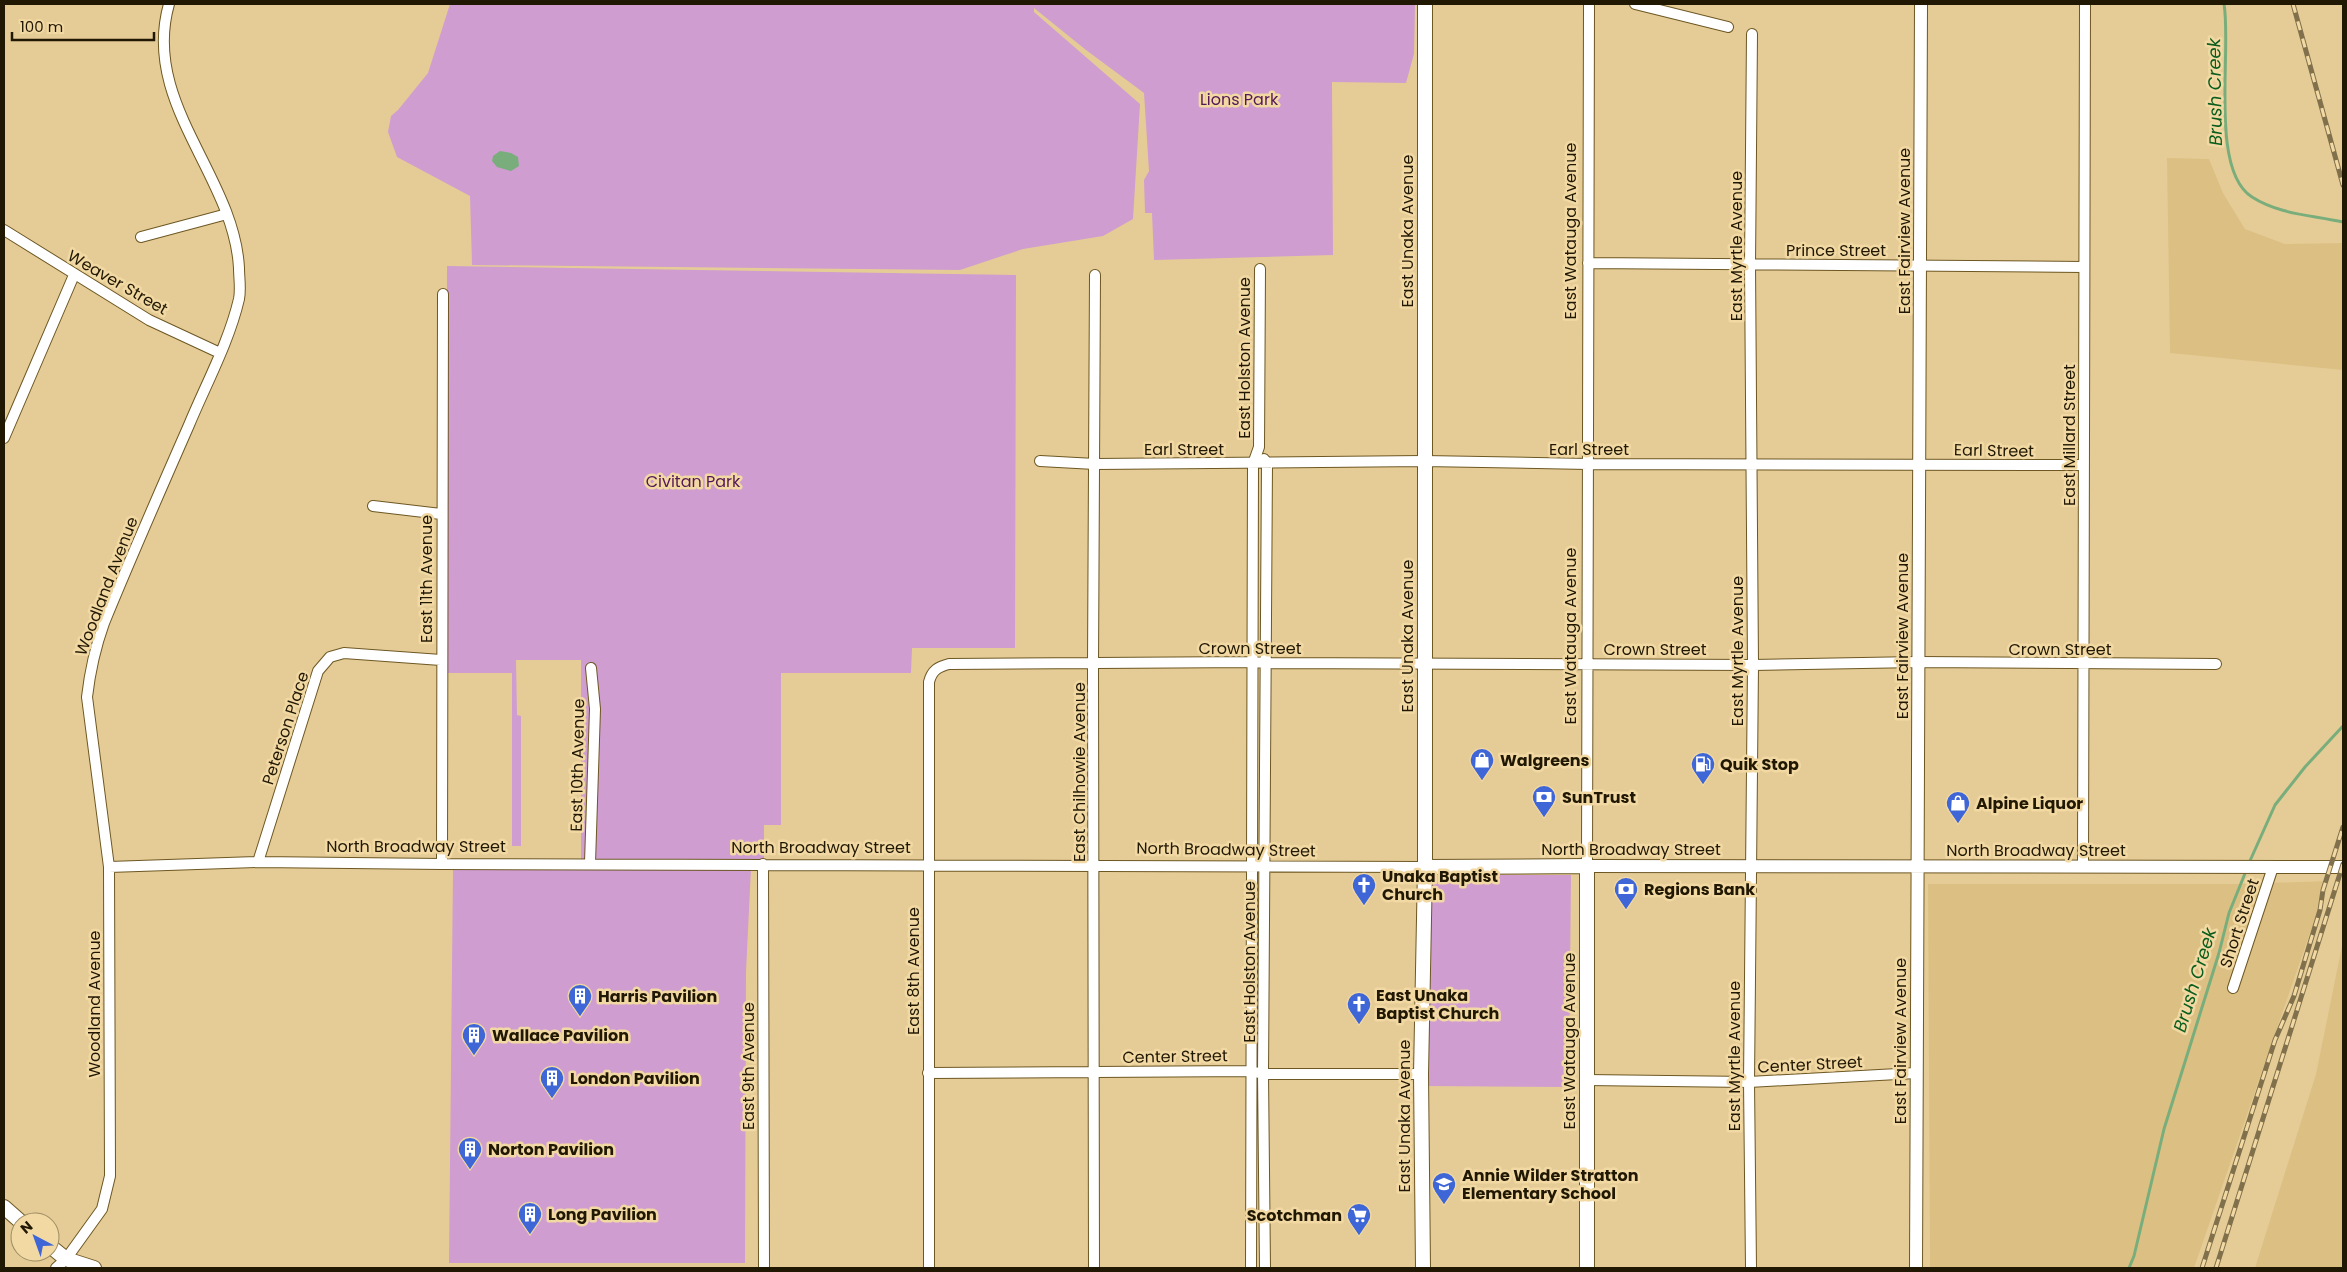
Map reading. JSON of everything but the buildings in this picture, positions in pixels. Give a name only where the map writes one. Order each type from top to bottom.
[{"type":"main road","name":"East Unaka Avenue","points":[[1423,1268],[1421,1074],[1425,867],[1425,4]]},
{"type":"main road","name":"North Broadway Street","points":[[1425,867],[1587,866]]},
{"type":"main road","name":"East Watauga Avenue","points":[[1586,1268],[1587,866]]},
{"type":"main road","points":[[61,1264],[94,1268]]},
{"type":"street","name":"Woodland Avenue","points":[[61,1264],[102,1210],[110,1176],[109,867],[87,697],[94,652],[116,594],[220,353],[239,297],[237,248],[227,214],[219,194],[187,133],[169,80],[163,43],[169,4]]},
{"type":"street","name":"East Watauga Avenue","points":[[1587,866],[1589,4]]},
{"type":"street","points":[[1635,4],[1728,27]]},
{"type":"street","name":"East Fairview Avenue","points":[[1916,1268],[1921,4]]},
{"type":"street","name":"East Millard Street","points":[[2083,867],[2085,4]]},
{"type":"street","name":"East Myrtle Avenue","points":[[1750,1268],[1750,868],[1753,665],[1753,464],[1750,265],[1752,34]]},
{"type":"street","points":[[141,237],[227,214]]},
{"type":"street","name":"Weaver Street","points":[[4,230],[149,320],[220,353]]},
{"type":"street","name":"Prince Street","points":[[1588,264],[2084,267]]},
{"type":"street","name":"East Holston Avenue","points":[[1251,1268],[1253,464],[1259,447],[1260,269]]},
{"type":"street","points":[[4,438],[74,275]]},
{"type":"street","name":"East Chilhowie Avenue","points":[[1094,1268],[1093,663],[1095,276]]},
{"type":"street","name":"East 11th Avenue","points":[[442,864],[441,514],[443,294]]},
{"type":"street","name":"East Holston Avenue","points":[[1259,447],[1266,464],[1263,1074],[1265,1268]]},
{"type":"street","name":"Earl Street","points":[[1040,460],[1095,464],[1424,462],[2083,465]]},
{"type":"street","points":[[373,506],[441,514]]},
{"type":"street","name":"Peterson Place","points":[[258,862],[318,671],[330,657],[344,653],[441,660]]},
{"type":"street","name":"Crown Street","points":[[930,674],[940,666],[949,664],[1253,662],[1753,665],[1918,662],[2216,664]]},
{"type":"street","name":"East 10th Avenue","points":[[590,863],[595,709],[591,668]]},
{"type":"street","name":"East 8th Avenue","points":[[929,1268],[927,864],[930,674]]},
{"type":"street","name":"North Broadway Street","points":[[109,867],[258,862],[1425,867]]},
{"type":"street","name":"East 9th Avenue","points":[[763,864],[764,1268]]},
{"type":"street","name":"North Broadway Street","points":[[1587,866],[1750,868],[2343,867]]},
{"type":"street","name":"Short Street","points":[[2233,988],[2268,867]]},
{"type":"street","name":"Center Street","points":[[928,1072],[1251,1071],[1263,1074],[1421,1074]]},
{"type":"street","name":"Center Street","points":[[1586,1080],[1749,1082],[1916,1073]]},
{"type":"shaded area","points":[[500,151],[511,153],[518,157],[519,166],[511,171],[497,167],[492,161],[493,156]]},
{"type":"shaded area","points":[[2167,158],[2209,159],[2223,193],[2245,229],[2285,244],[2343,243],[2343,370],[2170,353]]},
{"type":"shaded area","points":[[2328,881],[2194,1268],[1930,1268],[1928,884],[2237,884]]},
{"type":"shaded area","points":[[2343,941],[2343,1268],[2255,1268],[2316,1074]]},
{"type":"green space","name":"Lions Park","points":[[450,4],[1415,4],[1414,54],[1406,83],[1332,82],[1333,255],[1154,260],[1152,213],[1145,213],[1144,180],[1149,171],[1144,93],[1034,8],[1034,12],[1140,104],[1133,219],[1103,236],[1023,249],[960,270],[472,265],[470,196],[397,157],[388,132],[391,116],[428,73]]},
{"type":"green space","name":"Civitan Park","points":[[447,266],[1016,275],[1015,648],[912,648],[911,673],[781,673],[781,825],[764,825],[764,859],[581,859],[581,660],[516,660],[517,715],[521,716],[521,846],[512,846],[512,673],[446,673]]},
{"type":"green space","points":[[453,868],[751,868],[746,972],[745,1263],[449,1263]]},
{"type":"green space","points":[[1427,875],[1571,875],[1569,1087],[1425,1086]]},
{"type":"waterway","name":"Brush Creek","points":[[2224,4],[2226,24],[2226,136],[2231,162],[2239,183],[2252,197],[2274,208],[2343,222]]},
{"type":"waterway","name":"Brush Creek","points":[[2249,863],[2275,805],[2305,767],[2343,726]]},
{"type":"waterway","name":"Brush Creek","points":[[2129,1268],[2134,1256],[2164,1129],[2219,953],[2229,913],[2246,871]]},
{"type":"railway","points":[[2293,4],[2343,185]]},
{"type":"railway","points":[[2202,1268],[2275,1040],[2294,996],[2320,910],[2323,890],[2343,827]]},
{"type":"railway","points":[[2216,1268],[2343,864]]},
{"type":"place","name":"Walgreens","points":[[1482,781]]},
{"type":"place","name":"Quik Stop","points":[[1703,785]]},
{"type":"place","name":"SunTrust","points":[[1544,818]]},
{"type":"place","name":"Alpine Liquor","points":[[1958,824]]},
{"type":"place","name":"Unaka Baptist Church","points":[[1364,906]]},
{"type":"place","name":"Regions Bank","points":[[1626,910]]},
{"type":"place","name":"Harris Pavilion","points":[[580,1017]]},
{"type":"place","name":"East Unaka Baptist Church","points":[[1359,1025]]},
{"type":"place","name":"Wallace Pavilion","points":[[474,1056]]},
{"type":"place","name":"London Pavilion","points":[[552,1099]]},
{"type":"place","name":"Norton Pavilion","points":[[470,1170]]},
{"type":"place","name":"Annie Wilder Stratton Elementary School","points":[[1444,1205]]},
{"type":"place","name":"Long Pavilion","points":[[530,1235]]},
{"type":"place","name":"Scotchman","points":[[1359,1236]]}]
